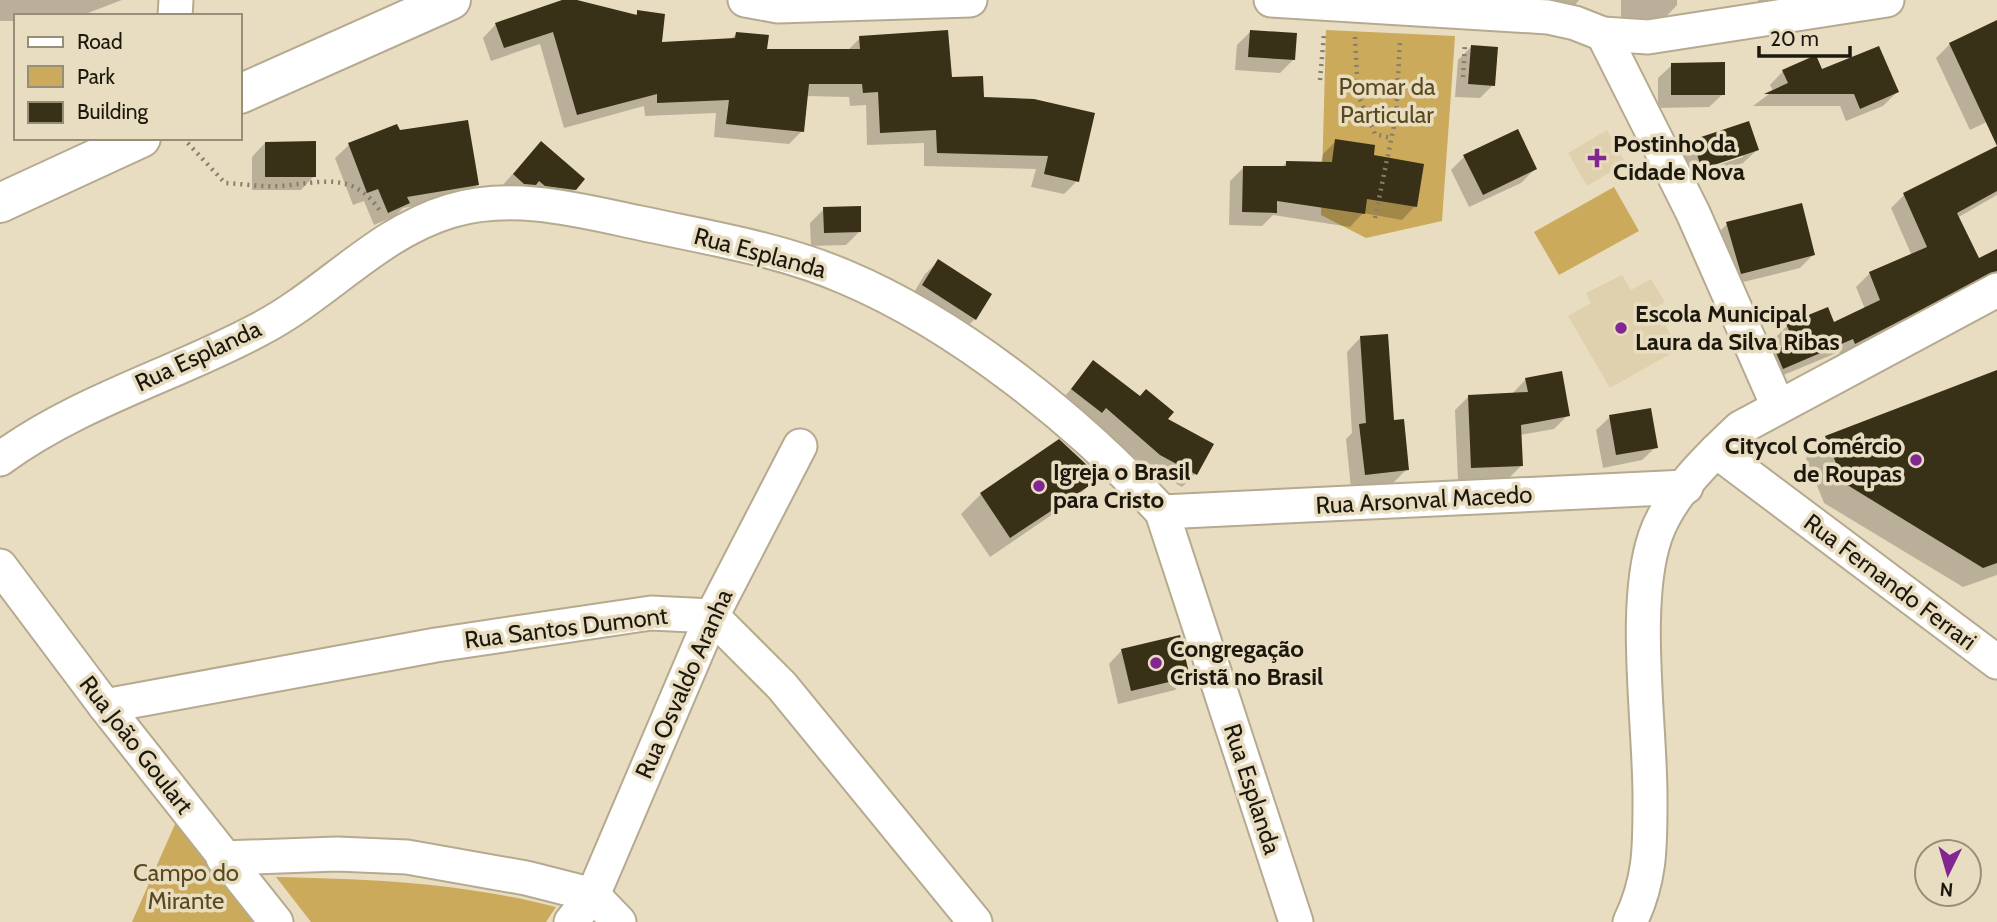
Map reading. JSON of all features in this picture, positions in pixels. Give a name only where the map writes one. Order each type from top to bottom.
[{"type":"main road","points":[[242,93],[451,0]]},
{"type":"main road","points":[[0,203],[137,140]]},
{"type":"street","points":[[745,0],[778,6],[970,0]]},
{"type":"street","points":[[1271,0],[1548,17],[1575,23],[1602,34],[1648,37],[1887,0]]},
{"type":"street","points":[[1602,34],[1693,213],[1778,406]]},
{"type":"street","name":"Rua Esplanda","points":[[0,459],[33,434],[78,410],[262,328],[314,296],[381,243],[414,223],[453,210],[486,204],[545,204],[783,255],[846,277],[915,313],[982,356],[1115,461],[1162,512],[1296,922]]},
{"type":"street","points":[[1630,922],[1641,899],[1650,861],[1650,739],[1644,630],[1646,580],[1655,536],[1686,487],[1716,451],[1740,428],[1997,290]]},
{"type":"street","name":"Rua Osvaldo Aranha","points":[[571,922],[593,895],[712,616],[800,446]]},
{"type":"street","name":"Rua Fernando Ferrari","points":[[1716,451],[1997,662]]},
{"type":"street","name":"Rua Arsonval Macedo","points":[[1162,512],[1686,487]]},
{"type":"street","name":"Rua João Goulart","points":[[0,566],[105,706],[276,922]]},
{"type":"street","name":"Rua Santos Dumont","points":[[105,706],[436,645],[638,615],[712,616]]},
{"type":"street","points":[[712,616],[782,687],[975,922]]},
{"type":"street","points":[[223,858],[337,854],[407,857],[526,878],[593,895],[620,922]]},
{"type":"path","points":[[1320,80],[1325,23]]},
{"type":"path","points":[[1355,26],[1358,95],[1375,134],[1391,138]]},
{"type":"path","points":[[1375,218],[1396,116],[1400,28]]},
{"type":"path","points":[[1464,77],[1466,32]]},
{"type":"path","points":[[185,140],[225,183],[277,186],[337,180],[371,198],[382,215]]},
{"type":"shaded area","name":"Postinho da Cidade Nova","points":[[1607,130],[1626,163],[1587,186],[1568,153]]},
{"type":"shaded area","name":"Escola Municipal Laura da Silva Ribas","points":[[1622,275],[1631,290],[1651,279],[1665,302],[1655,308],[1679,349],[1610,388],[1568,316],[1591,303],[1586,293]]},
{"type":"green space","name":"Pomar da Particular","points":[[1326,30],[1455,36],[1442,221],[1366,238],[1321,215]]},
{"type":"green space","points":[[1614,187],[1639,231],[1559,275],[1534,232]]},
{"type":"green space","name":"Campo do Mirante","points":[[175,824],[230,880],[264,922],[132,922]]},
{"type":"green space","name":"Campo do Mirante","points":[[276,877],[452,887],[556,907],[546,922],[311,922]]},
{"type":"building","points":[[562,0],[577,0],[637,15],[637,10],[665,14],[662,42],[735,38],[736,32],[769,35],[767,49],[860,49],[859,36],[948,30],[952,77],[983,76],[984,97],[1034,99],[1095,113],[1079,182],[1044,174],[1048,156],[937,153],[936,130],[880,133],[878,92],[863,93],[862,84],[809,84],[804,132],[726,124],[729,100],[657,103],[657,94],[577,115],[553,32],[504,48],[495,23]]},
{"type":"building","points":[[1997,20],[1997,146],[1949,43]]},
{"type":"building","points":[[1250,30],[1297,33],[1295,60],[1248,57]]},
{"type":"building","points":[[1471,45],[1498,47],[1495,86],[1468,84]]},
{"type":"building","points":[[1879,46],[1899,92],[1860,109],[1854,94],[1764,94],[1788,83],[1782,70],[1816,55],[1822,69]]},
{"type":"building","points":[[1725,62],[1725,95],[1671,95],[1671,63]]},
{"type":"building","points":[[468,120],[479,185],[407,197],[410,203],[388,213],[378,189],[367,193],[348,143],[397,124],[400,130]]},
{"type":"building","points":[[1749,121],[1759,150],[1702,169],[1692,140]]},
{"type":"building","points":[[1518,129],[1537,169],[1483,195],[1463,155]]},
{"type":"building","points":[[1335,139],[1375,145],[1374,155],[1424,164],[1417,207],[1367,199],[1365,214],[1277,201],[1277,213],[1242,212],[1243,166],[1286,166],[1286,161],[1332,162]]},
{"type":"building","points":[[316,141],[316,177],[265,177],[265,142]]},
{"type":"building","points":[[541,141],[585,179],[576,190],[545,186],[539,181],[536,185],[524,184],[513,174]]},
{"type":"building","points":[[1997,146],[1997,191],[1957,213],[1979,258],[1997,249],[1997,271],[1855,344],[1853,339],[1783,369],[1775,350],[1794,341],[1786,324],[1828,307],[1834,322],[1880,300],[1869,272],[1927,247],[1903,193]]},
{"type":"building","points":[[1802,203],[1815,255],[1741,274],[1726,222]]},
{"type":"building","points":[[861,206],[861,232],[824,233],[823,207]]},
{"type":"building","points":[[938,259],[992,294],[976,320],[922,285]]},
{"type":"building","points":[[1388,334],[1394,420],[1404,419],[1409,470],[1365,475],[1359,424],[1366,423],[1360,336]]},
{"type":"building","points":[[1093,360],[1140,396],[1146,389],[1174,412],[1168,419],[1214,444],[1197,475],[1160,455],[1106,408],[1102,413],[1071,389]]},
{"type":"building","name":"Citycol Comércio de Roupas","points":[[1997,370],[1997,563],[1983,568],[1844,483],[1825,436]]},
{"type":"building","points":[[1562,371],[1570,416],[1521,425],[1523,466],[1471,468],[1468,395],[1528,392],[1525,378]]},
{"type":"building","points":[[1651,408],[1658,448],[1616,455],[1609,415]]},
{"type":"building","name":"Igreja o Brasil para Cristo","points":[[1059,439],[1088,466],[1098,480],[1010,538],[980,493]]},
{"type":"building","name":"Congregação Cristã no Brasil","points":[[1180,635],[1190,677],[1131,691],[1121,649]]},
{"type":"place","name":"Postinho da Cidade Nova","points":[[1597,158]]},
{"type":"place","name":"Escola Municipal Laura da Silva Ribas","points":[[1621,328]]},
{"type":"place","name":"Citycol Comércio de Roupas","points":[[1916,460]]},
{"type":"place","name":"Igreja o Brasil para Cristo","points":[[1039,486]]},
{"type":"place","name":"Congregação Cristã no Brasil","points":[[1156,663]]}]
